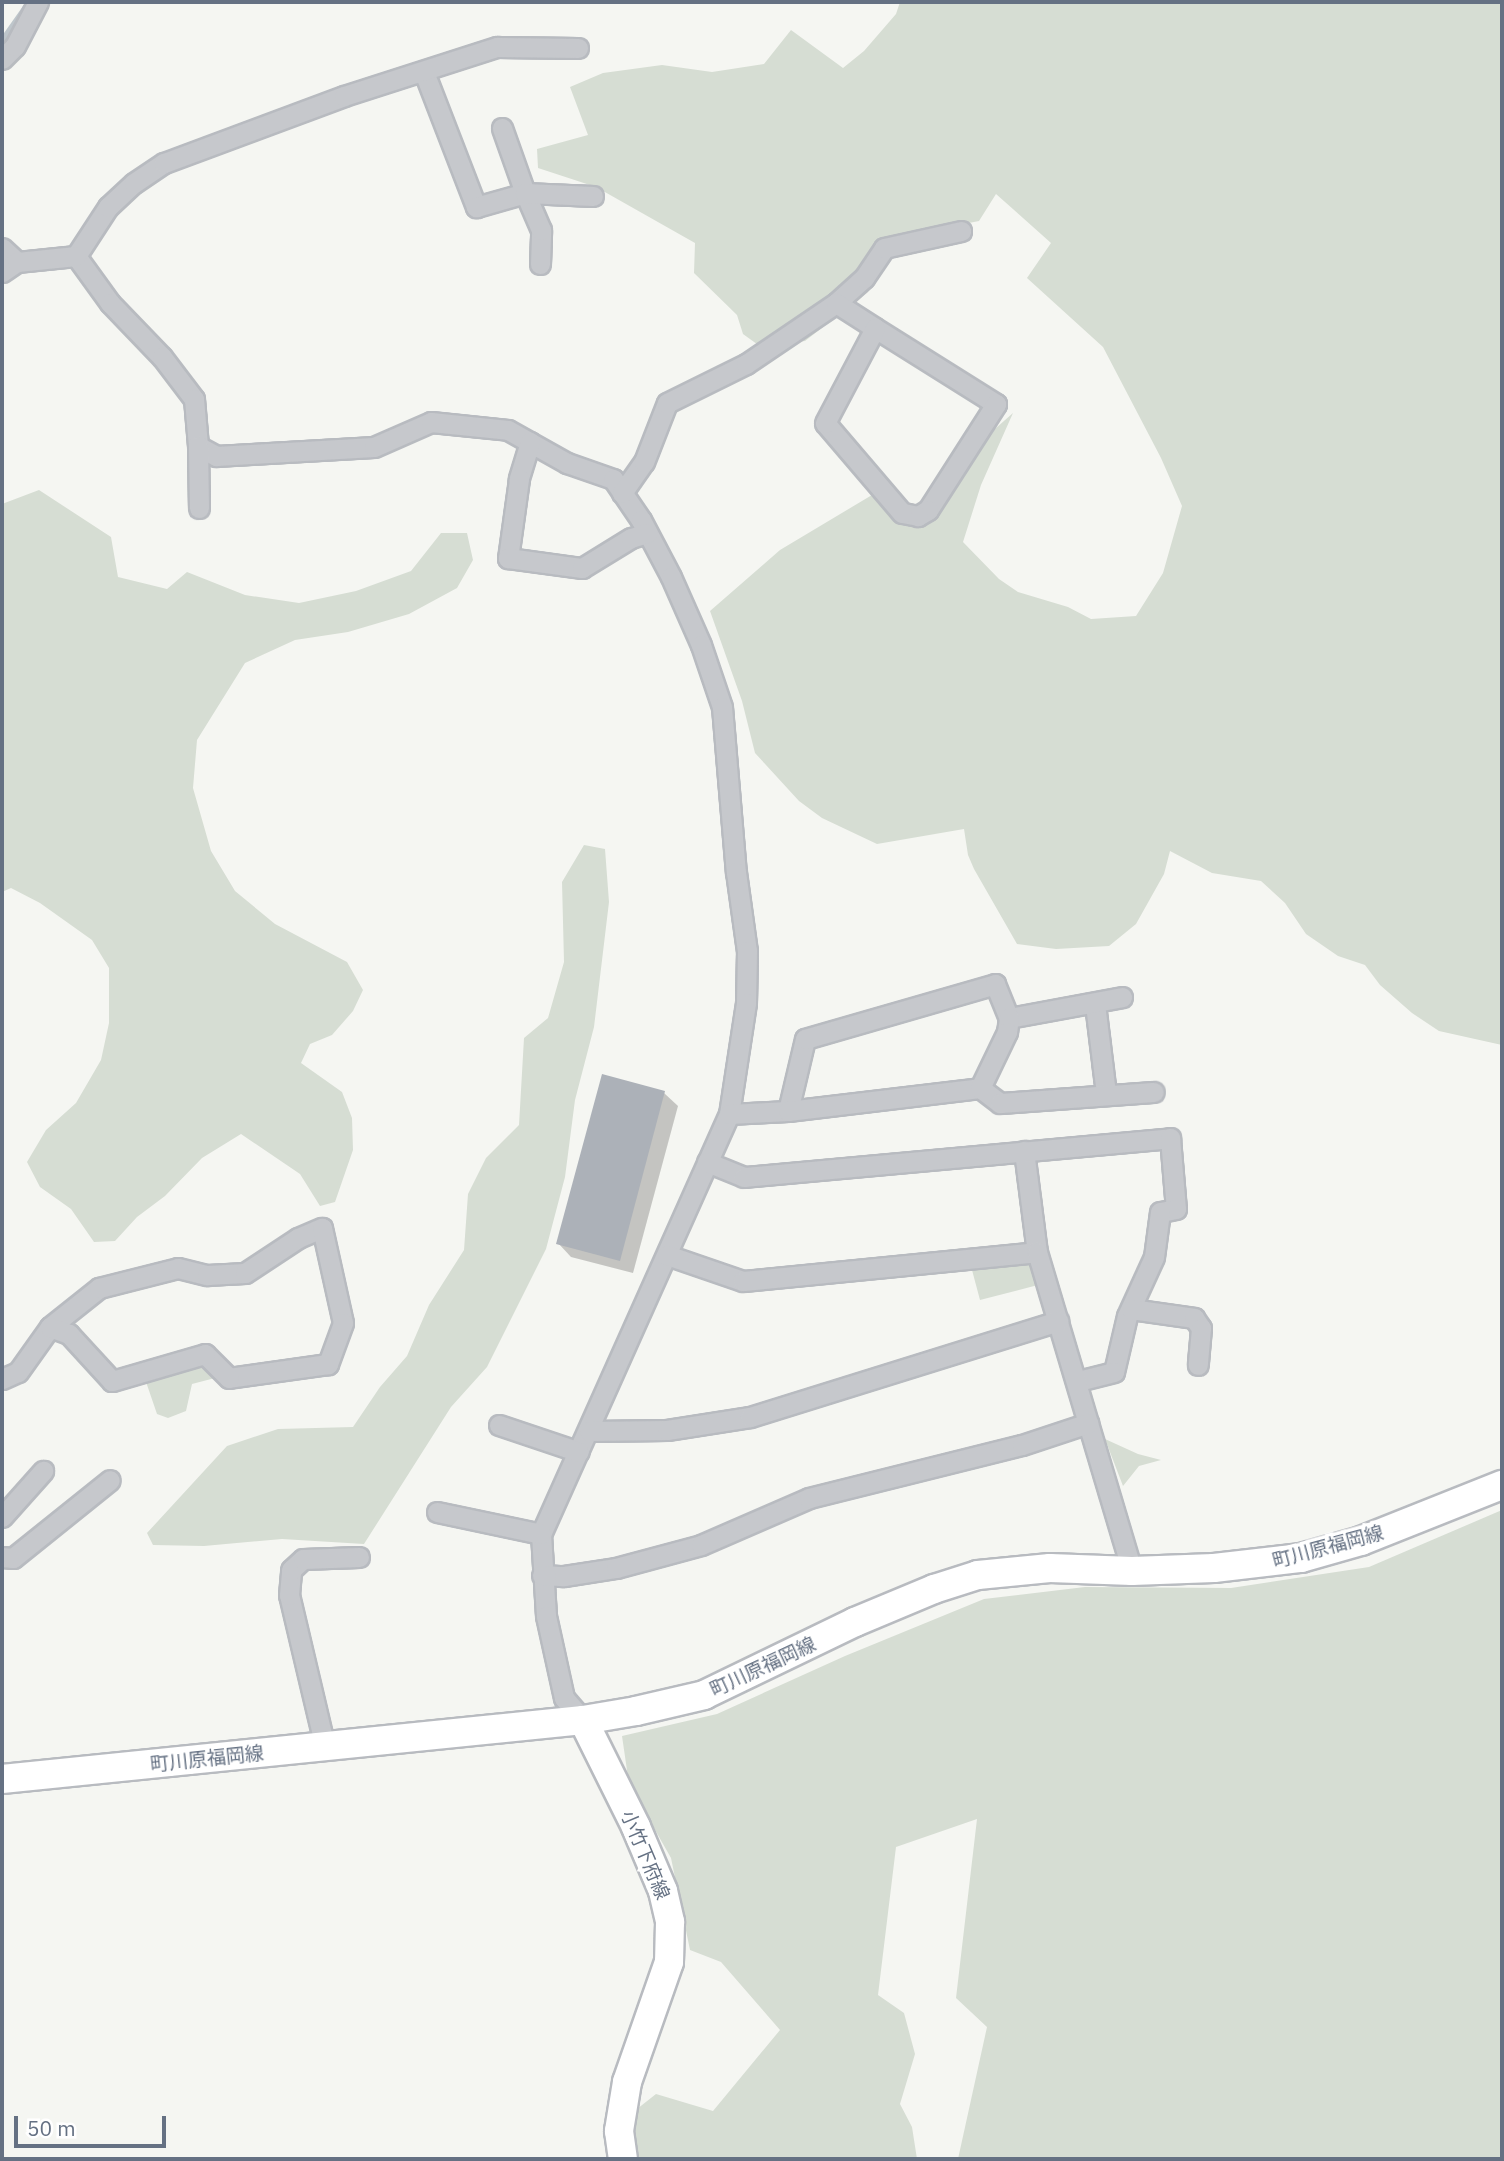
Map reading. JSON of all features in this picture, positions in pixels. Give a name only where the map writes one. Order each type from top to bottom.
[{"type":"main road","name":"町川原福岡線","points":[[2,1779],[583,1720],[636,1711],[704,1695],[855,1622],[934,1589],[978,1575],[1050,1567],[1132,1571],[1214,1568],[1301,1558],[1361,1542],[1502,1485]]},
{"type":"main road","name":"小竹下府線","points":[[583,1720],[640,1837],[663,1891],[670,1922],[670,1962],[627,2082],[619,2131],[623,2159]]},
{"type":"street","points":[[2,59],[15,46],[38,2]]},
{"type":"street","points":[[2,248],[9,267],[76,256],[108,207],[134,183],[164,163],[344,96],[497,47],[578,48]]},
{"type":"street","points":[[424,72],[475,207],[525,193],[593,196]]},
{"type":"street","points":[[502,128],[541,230],[540,264]]},
{"type":"street","points":[[622,493],[644,462],[667,403],[746,364],[836,303],[864,278],[884,248],[961,232]]},
{"type":"street","points":[[76,256],[110,303],[162,357],[194,399],[199,508]]},
{"type":"street","points":[[836,303],[996,404],[929,510],[918,516],[902,513],[825,423],[875,328]]},
{"type":"street","points":[[198,446],[216,456],[374,447],[431,422],[508,430],[567,463],[613,479],[648,533],[701,645],[722,707],[736,872],[747,951],[746,1003],[729,1114],[541,1534],[546,1616],[564,1698],[583,1720]]},
{"type":"street","points":[[530,442],[519,479],[508,558],[582,568],[631,538],[648,533]]},
{"type":"street","points":[[788,1111],[805,1039],[995,984],[1009,1018],[1007,1032],[980,1088]]},
{"type":"street","points":[[1009,1018],[1122,997]]},
{"type":"street","points":[[1095,1004],[1107,1094]]},
{"type":"street","points":[[729,1114],[788,1111],[980,1088],[1000,1102],[1154,1092]]},
{"type":"street","points":[[707,1163],[744,1177],[1170,1138],[1176,1209],[1160,1212],[1154,1257],[1131,1309],[1114,1372],[1077,1381]]},
{"type":"street","points":[[1024,1151],[1037,1252],[1132,1571]]},
{"type":"street","points":[[2,1379],[18,1372],[50,1326],[99,1288],[178,1268],[206,1275],[246,1273],[298,1238],[322,1228],[343,1323],[328,1364],[229,1378],[205,1354],[112,1381],[69,1334],[50,1326]]},
{"type":"street","points":[[667,1255],[743,1282],[1037,1252]]},
{"type":"street","points":[[1131,1309],[1194,1318],[1201,1328],[1198,1365]]},
{"type":"street","points":[[589,1430],[667,1430],[750,1417],[1058,1321]]},
{"type":"street","points":[[542,1574],[564,1576],[616,1568],[701,1545],[809,1498],[1022,1445],[1088,1423]]},
{"type":"street","points":[[499,1425],[579,1452]]},
{"type":"street","points":[[2,1517],[43,1471]]},
{"type":"street","points":[[2,1557],[13,1558],[110,1480]]},
{"type":"street","points":[[437,1512],[541,1534]]},
{"type":"street","points":[[325,1746],[289,1595],[291,1570],[303,1559],[359,1557]]},
{"type":"shaded area","points":[[900,2],[1502,2],[1502,1045],[1439,1031],[1412,1013],[1380,985],[1365,965],[1338,956],[1306,934],[1285,903],[1261,881],[1212,873],[1170,851],[1164,874],[1136,924],[1109,946],[1056,949],[1017,944],[974,869],[968,855],[964,829],[877,844],[822,818],[799,801],[755,753],[742,701],[710,611],[780,550],[872,495],[904,520],[929,523],[970,451],[1013,413],[981,485],[963,542],[999,579],[1018,592],[1068,607],[1091,619],[1136,616],[1163,573],[1182,506],[1161,458],[1103,347],[1027,278],[1051,243],[996,194],[979,221],[928,231],[883,259],[868,292],[805,341],[761,347],[743,334],[737,315],[694,273],[695,243],[596,187],[538,168],[537,149],[588,135],[570,87],[603,73],[662,65],[712,72],[764,64],[791,30],[843,68],[864,51],[896,14]]},
{"type":"shaded area","points":[[39,490],[111,537],[118,577],[167,589],[187,572],[245,595],[299,603],[356,591],[411,571],[441,533],[467,533],[473,560],[457,588],[409,614],[348,632],[295,640],[245,663],[197,740],[193,788],[211,851],[235,891],[275,924],[347,962],[363,990],[353,1011],[332,1035],[310,1044],[301,1063],[342,1092],[352,1118],[353,1150],[335,1202],[320,1206],[300,1174],[241,1134],[202,1158],[165,1196],[137,1217],[115,1241],[94,1242],[71,1209],[40,1187],[27,1162],[46,1130],[76,1103],[101,1060],[109,1023],[109,968],[92,940],[40,903],[11,888],[2,892],[2,504]]},
{"type":"shaded area","points":[[584,845],[605,849],[609,902],[594,1027],[575,1100],[565,1177],[546,1249],[487,1367],[451,1407],[364,1544],[282,1539],[204,1546],[153,1545],[147,1533],[227,1446],[278,1429],[353,1427],[380,1387],[407,1356],[429,1305],[464,1250],[468,1194],[486,1158],[519,1125],[524,1038],[548,1018],[564,962],[562,882]]},
{"type":"shaded area","points":[[1031,1261],[1038,1285],[980,1300],[972,1270]]},
{"type":"shaded area","points":[[194,1361],[215,1378],[192,1384],[186,1411],[168,1418],[157,1414],[145,1379]]},
{"type":"shaded area","points":[[1105,1439],[1138,1454],[1161,1460],[1139,1466],[1123,1486]]},
{"type":"shaded area","points":[[1502,1510],[1502,2159],[958,2159],[987,2027],[956,1998],[977,1819],[896,1847],[878,1995],[904,2013],[915,2054],[900,2104],[912,2127],[917,2159],[637,2159],[637,2109],[656,2094],[713,2111],[780,2030],[721,1962],[690,1950],[671,1858],[629,1784],[622,1736],[717,1714],[845,1656],[984,1599],[1085,1587],[1231,1588],[1369,1567]]},
{"type":"building","points":[[602,1074],[665,1091],[620,1261],[556,1244]]},
{"type":"waterway","points":[[2,41],[26,7]]}]
